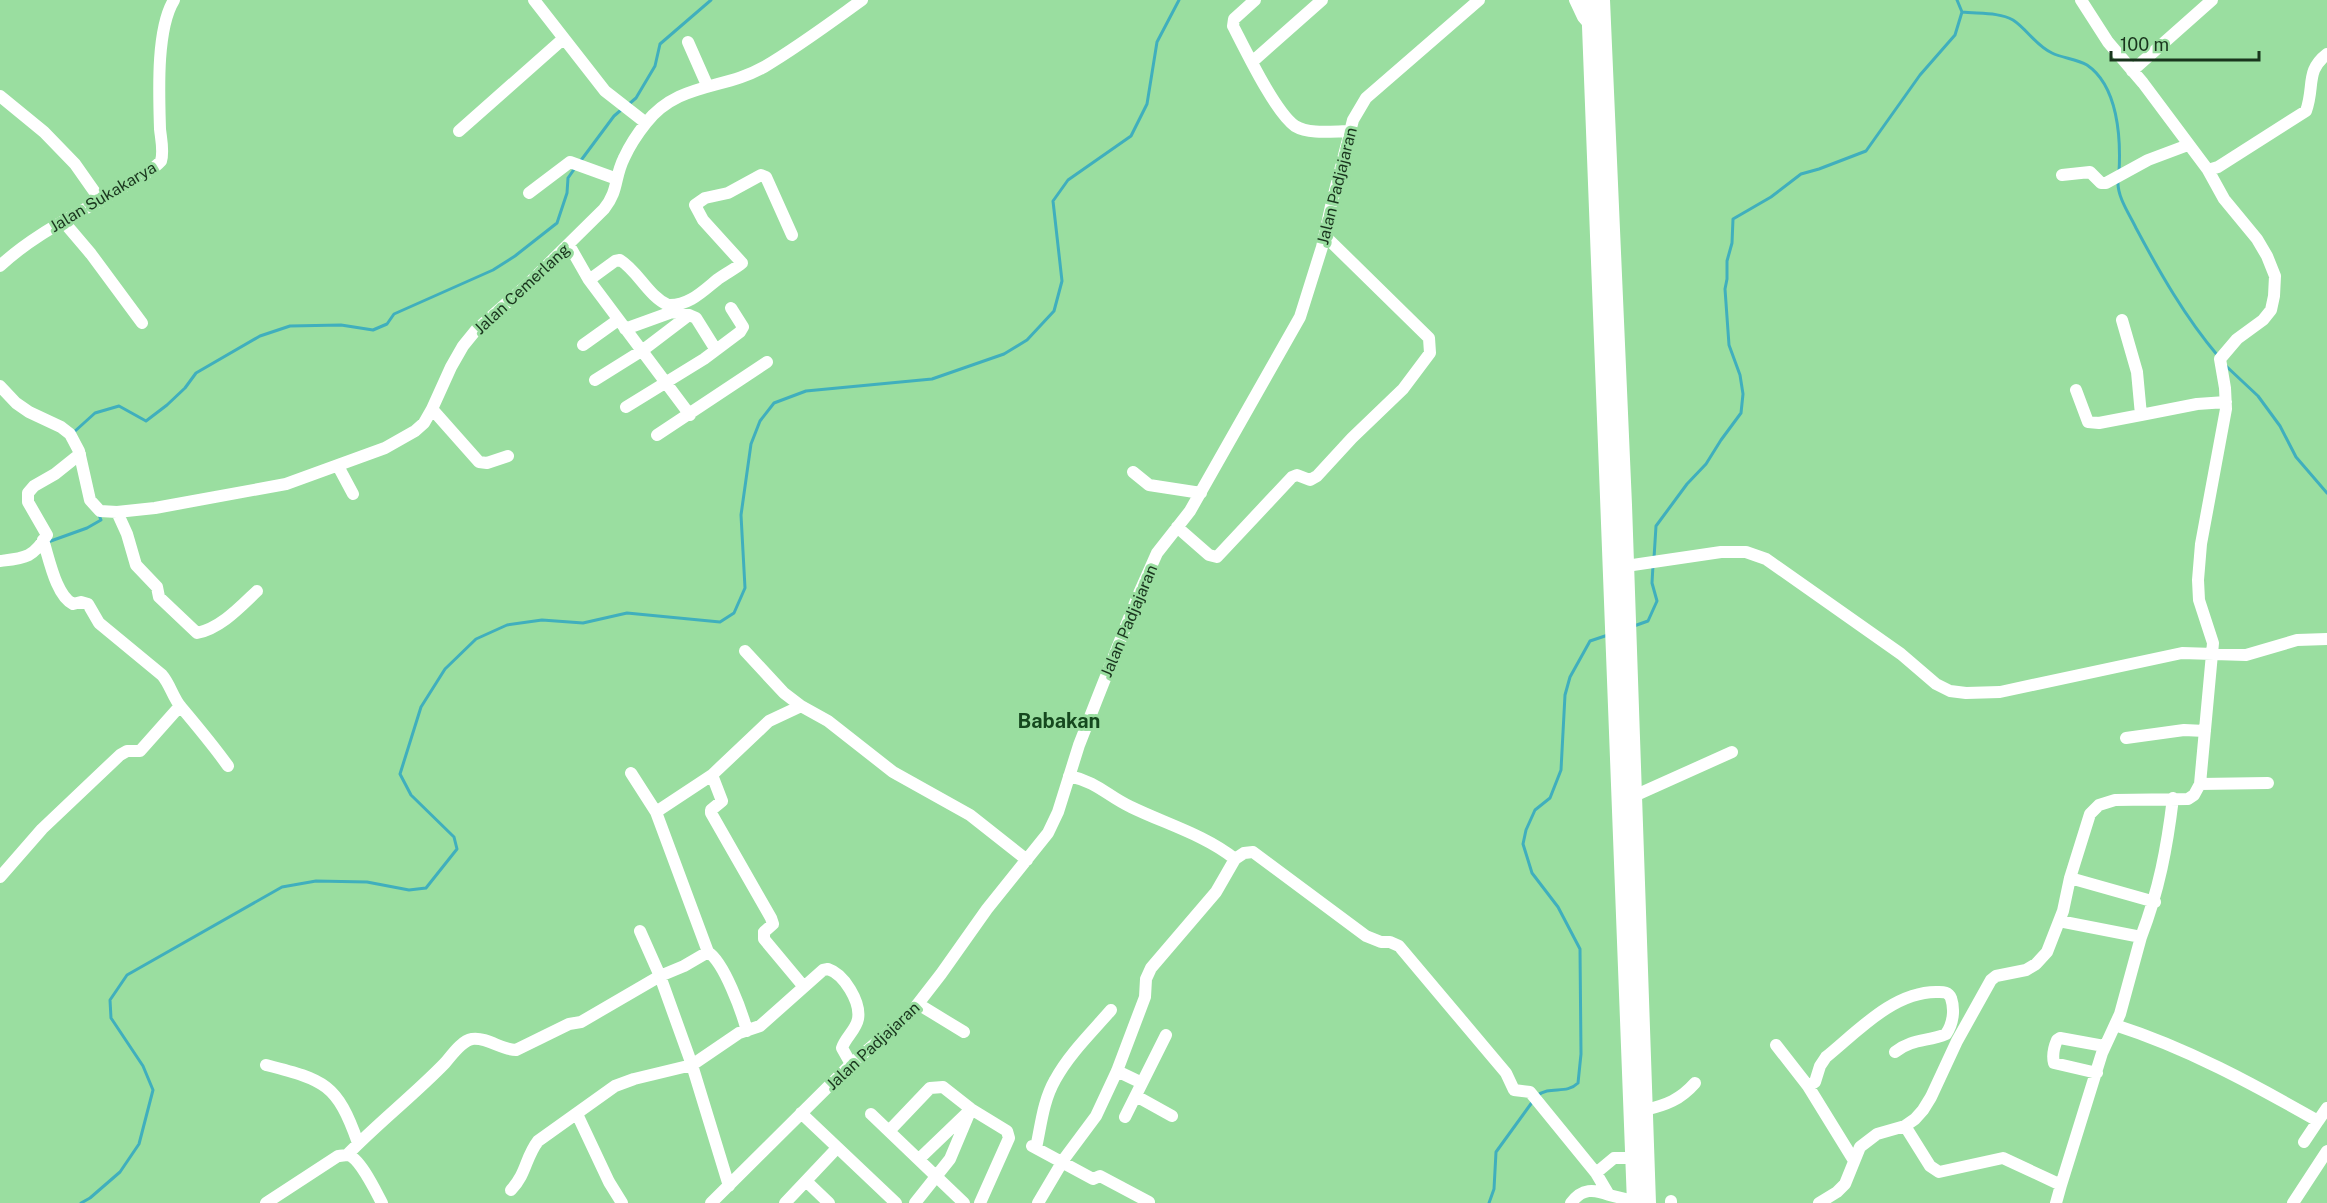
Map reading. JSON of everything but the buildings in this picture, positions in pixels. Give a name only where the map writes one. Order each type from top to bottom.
[{"type":"main road","points":[[1589,0],[1590,25],[1600,87],[1626,566],[1645,1110],[1639,1202]]},
{"type":"main road","points":[[1602,0],[1600,87],[1632,1158],[1639,1202]]},
{"type":"street","name":"Jalan Sukakarya","points":[[0,266],[20,248],[101,201],[153,168],[163,158],[160,95],[162,36],[166,17],[174,0]]},
{"type":"street","points":[[534,0],[605,91],[646,123]]},
{"type":"street","name":"Jalan Cemerlang","points":[[0,386],[29,412],[61,426],[75,442],[80,454],[90,500],[100,511],[117,512],[155,508],[286,484],[404,439],[424,423],[451,367],[463,346],[476,330],[594,221],[613,198],[623,159],[646,123],[680,96],[707,85],[738,78],[764,67],[862,0]]},
{"type":"street","points":[[1255,0],[1234,19],[1233,26],[1252,62],[1287,118],[1296,127],[1323,132],[1351,131]]},
{"type":"street","points":[[1252,62],[1322,0]]},
{"type":"street","name":"Jalan Padjajaran","points":[[711,1203],[851,1064],[891,1032],[918,1004],[974,926],[1048,833],[1058,813],[1090,717],[1137,598],[1158,553],[1201,493],[1300,316],[1325,236],[1353,120],[1366,98],[1479,0]]},
{"type":"street","points":[[1575,0],[1583,17],[1590,25]]},
{"type":"street","points":[[1819,1203],[1840,1198],[1860,1147],[1877,1134],[1905,1126],[1916,1119],[1931,1097],[1957,1041],[1987,986],[1996,976],[2026,970],[2043,959],[2048,952],[2090,814],[2099,805],[2115,800],[2188,799],[2194,795],[2200,784],[2213,643],[2199,600],[2198,580],[2201,544],[2226,402],[2221,356],[2237,339],[2267,316],[2274,296],[2275,276],[2257,239],[2224,198],[2208,170],[2108,42],[2081,0]]},
{"type":"street","points":[[2132,71],[2212,0]]},
{"type":"street","points":[[459,131],[563,39]]},
{"type":"street","points":[[688,42],[707,85]]},
{"type":"street","points":[[2208,170],[2218,167],[2306,111],[2315,64],[2327,54]]},
{"type":"street","points":[[0,96],[44,132],[67,156],[101,201]]},
{"type":"street","points":[[2062,175],[2090,172],[2101,183],[2106,183],[2148,160],[2188,144]]},
{"type":"street","points":[[529,193],[570,162],[617,179]]},
{"type":"street","points":[[589,280],[620,260],[656,297],[668,305],[690,300],[701,294],[742,263],[703,220],[695,205],[705,198],[728,193],[760,175],[766,177],[792,235]]},
{"type":"street","points":[[63,221],[142,323]]},
{"type":"street","points":[[1177,527],[1209,555],[1214,558],[1219,556],[1292,477],[1297,475],[1310,480],[1317,476],[1352,438],[1403,389],[1430,353],[1429,338],[1325,236]]},
{"type":"street","points":[[569,245],[589,280],[690,415]]},
{"type":"street","points":[[626,407],[667,384],[716,350],[743,327],[731,308]]},
{"type":"street","points":[[583,345],[622,324],[672,312],[696,318],[716,350]]},
{"type":"street","points":[[595,380],[643,350],[690,315]]},
{"type":"street","points":[[2122,320],[2137,372],[2141,415]]},
{"type":"street","points":[[657,435],[767,362]]},
{"type":"street","points":[[2076,390],[2088,422],[2099,423],[2197,404],[2226,402]]},
{"type":"street","points":[[432,409],[479,462],[487,463],[508,456]]},
{"type":"street","points":[[0,561],[15,561],[25,557],[47,535],[28,502],[28,494],[34,486],[55,474],[80,454]]},
{"type":"street","points":[[338,466],[353,494]]},
{"type":"street","points":[[1132,472],[1149,485],[1201,493]]},
{"type":"street","points":[[117,512],[127,534],[136,565],[158,587],[159,597],[197,633],[233,614],[256,591]]},
{"type":"street","points":[[43,540],[56,580],[66,599],[73,604],[81,602],[88,604],[99,623],[162,675],[170,685],[180,706],[200,727],[228,766]]},
{"type":"street","points":[[1626,566],[1721,552],[1746,552],[1766,560],[1901,654],[1936,684],[1950,691],[1966,693],[2024,688],[2182,653],[2246,654],[2297,640],[2327,639]]},
{"type":"street","points":[[745,651],[784,693],[801,706],[828,721],[893,772],[970,815],[1027,860]]},
{"type":"street","points":[[0,877],[42,829],[120,755],[127,751],[140,751],[180,706]]},
{"type":"street","points":[[656,812],[712,775],[769,721],[801,706]]},
{"type":"street","points":[[2126,738],[2184,730],[2205,730]]},
{"type":"street","points":[[1634,796],[1732,752]]},
{"type":"street","points":[[631,772],[656,812],[708,952],[714,956],[732,991],[747,1031]]},
{"type":"street","points":[[712,775],[722,801],[711,810],[711,813],[773,924],[764,932],[764,939],[804,987]]},
{"type":"street","points":[[1070,776],[1100,786],[1129,807],[1194,835],[1235,860]]},
{"type":"street","points":[[2200,784],[2268,783]]},
{"type":"street","points":[[2056,1203],[2104,1046],[2115,1025],[2141,937],[2155,902],[2167,851],[2174,798]]},
{"type":"street","points":[[1038,1203],[1062,1162],[1096,1116],[1117,1071],[1145,997],[1146,979],[1151,968],[1216,891],[1235,860],[1244,854],[1253,852],[1366,936],[1399,946],[1506,1073],[1514,1090],[1530,1092],[1596,1173],[1609,1195]]},
{"type":"street","points":[[2070,878],[2155,902]]},
{"type":"street","points":[[2059,921],[2141,937]]},
{"type":"street","points":[[640,931],[660,976],[692,1065],[729,1186]]},
{"type":"street","points":[[347,1155],[465,1042],[474,1039],[494,1043],[508,1050],[516,1050],[569,1024],[581,1022],[660,976],[708,952]]},
{"type":"street","points":[[511,1191],[521,1179],[529,1156],[538,1141],[615,1086],[692,1065],[739,1033],[760,1026],[772,1018],[823,970],[828,969],[841,976],[851,992],[858,1020],[842,1048],[851,1064]]},
{"type":"street","points":[[1808,1086],[1815,1082],[1820,1066],[1826,1057],[1897,1002],[1931,992],[1948,994],[1951,997],[1953,1020],[1946,1034],[1913,1041],[1895,1052]]},
{"type":"street","points":[[918,1004],[964,1032]]},
{"type":"street","points":[[1111,1010],[1066,1062],[1054,1081],[1034,1147],[1093,1179],[1100,1176],[1149,1202]]},
{"type":"street","points":[[2115,1025],[2153,1037],[2196,1057],[2318,1120]]},
{"type":"street","points":[[1125,1118],[1166,1035]]},
{"type":"street","points":[[2097,1073],[2054,1063],[2055,1046],[2060,1038],[2104,1046]]},
{"type":"street","points":[[1776,1045],[1808,1086],[1853,1160]]},
{"type":"street","points":[[266,1065],[316,1079],[330,1089],[349,1118],[358,1143]]},
{"type":"street","points":[[1117,1071],[1142,1083]]},
{"type":"street","points":[[1645,1110],[1667,1105],[1683,1096],[1695,1083]]},
{"type":"street","points":[[889,1131],[934,1086],[948,1090],[1010,1134],[980,1203]]},
{"type":"street","points":[[1136,1096],[1172,1116]]},
{"type":"street","points":[[2304,1142],[2327,1108]]},
{"type":"street","points":[[919,1159],[972,1109]]},
{"type":"street","points":[[915,1203],[938,1176],[958,1142],[972,1109]]},
{"type":"street","points":[[801,1113],[896,1203]]},
{"type":"street","points":[[577,1114],[609,1182],[622,1203]]},
{"type":"street","points":[[871,1114],[964,1203]]},
{"type":"street","points":[[1905,1126],[1935,1171],[2003,1158],[2061,1185]]},
{"type":"street","points":[[785,1203],[837,1148]]},
{"type":"street","points":[[2293,1203],[2327,1151]]},
{"type":"street","points":[[266,1203],[338,1156],[347,1155],[354,1158],[360,1166],[382,1203]]},
{"type":"street","points":[[1596,1173],[1614,1158],[1632,1158]]},
{"type":"street","points":[[806,1181],[829,1203]]},
{"type":"street","points":[[1571,1203],[1580,1194],[1594,1189],[1639,1202]]},
{"type":"waterway","points":[[629,104],[636,98],[655,66],[660,44],[711,0]]},
{"type":"waterway","points":[[81,1203],[120,1172],[139,1144],[153,1090],[143,1066],[111,1018],[110,1000],[127,975],[282,887],[316,881],[367,882],[409,890],[426,888],[457,849],[454,837],[411,795],[400,774],[421,707],[445,669],[476,639],[507,625],[542,620],[583,623],[627,613],[720,622],[734,613],[745,588],[741,515],[751,444],[760,421],[774,403],[806,391],[932,379],[1004,354],[1027,340],[1054,311],[1062,281],[1053,201],[1068,180],[1131,136],[1147,104],[1157,42],[1179,0]]},
{"type":"waterway","points":[[1654,558],[1656,526],[1687,484],[1706,464],[1741,413],[1743,394],[1740,375],[1729,345],[1725,289],[1733,219],[1771,197],[1801,174],[1866,151],[1920,75],[1955,35],[1962,12],[1957,0]]},
{"type":"waterway","points":[[1962,12],[2007,17],[2046,50],[2083,63],[2097,74],[2111,99],[2115,114],[2118,129],[2119,172]]},
{"type":"waterway","points":[[579,163],[621,110]]},
{"type":"waterway","points":[[74,432],[95,413],[119,406],[146,421],[185,388],[196,373],[260,336],[290,326],[341,325],[373,330],[387,324],[394,314],[493,270],[557,223],[567,193],[568,178],[575,168]]},
{"type":"waterway","points":[[2118,181],[2124,206],[2154,262],[2184,310],[2218,356]]},
{"type":"waterway","points":[[2226,366],[2258,396],[2280,426],[2296,457],[2327,493]]},
{"type":"waterway","points":[[48,542],[87,528],[101,520],[99,515]]},
{"type":"waterway","points":[[1634,626],[1648,621],[1657,601],[1652,583],[1653,565]]},
{"type":"waterway","points":[[1537,1096],[1547,1091],[1568,1089],[1578,1083],[1581,1054],[1580,949],[1558,907],[1532,873],[1523,844],[1526,830],[1535,810],[1550,798],[1561,770],[1565,695],[1570,677],[1590,641],[1608,635]]},
{"type":"waterway","points":[[1489,1203],[1494,1189],[1496,1152],[1533,1101]]},
{"type":"district","name":"Babakan","points":[[1059,721]]}]
